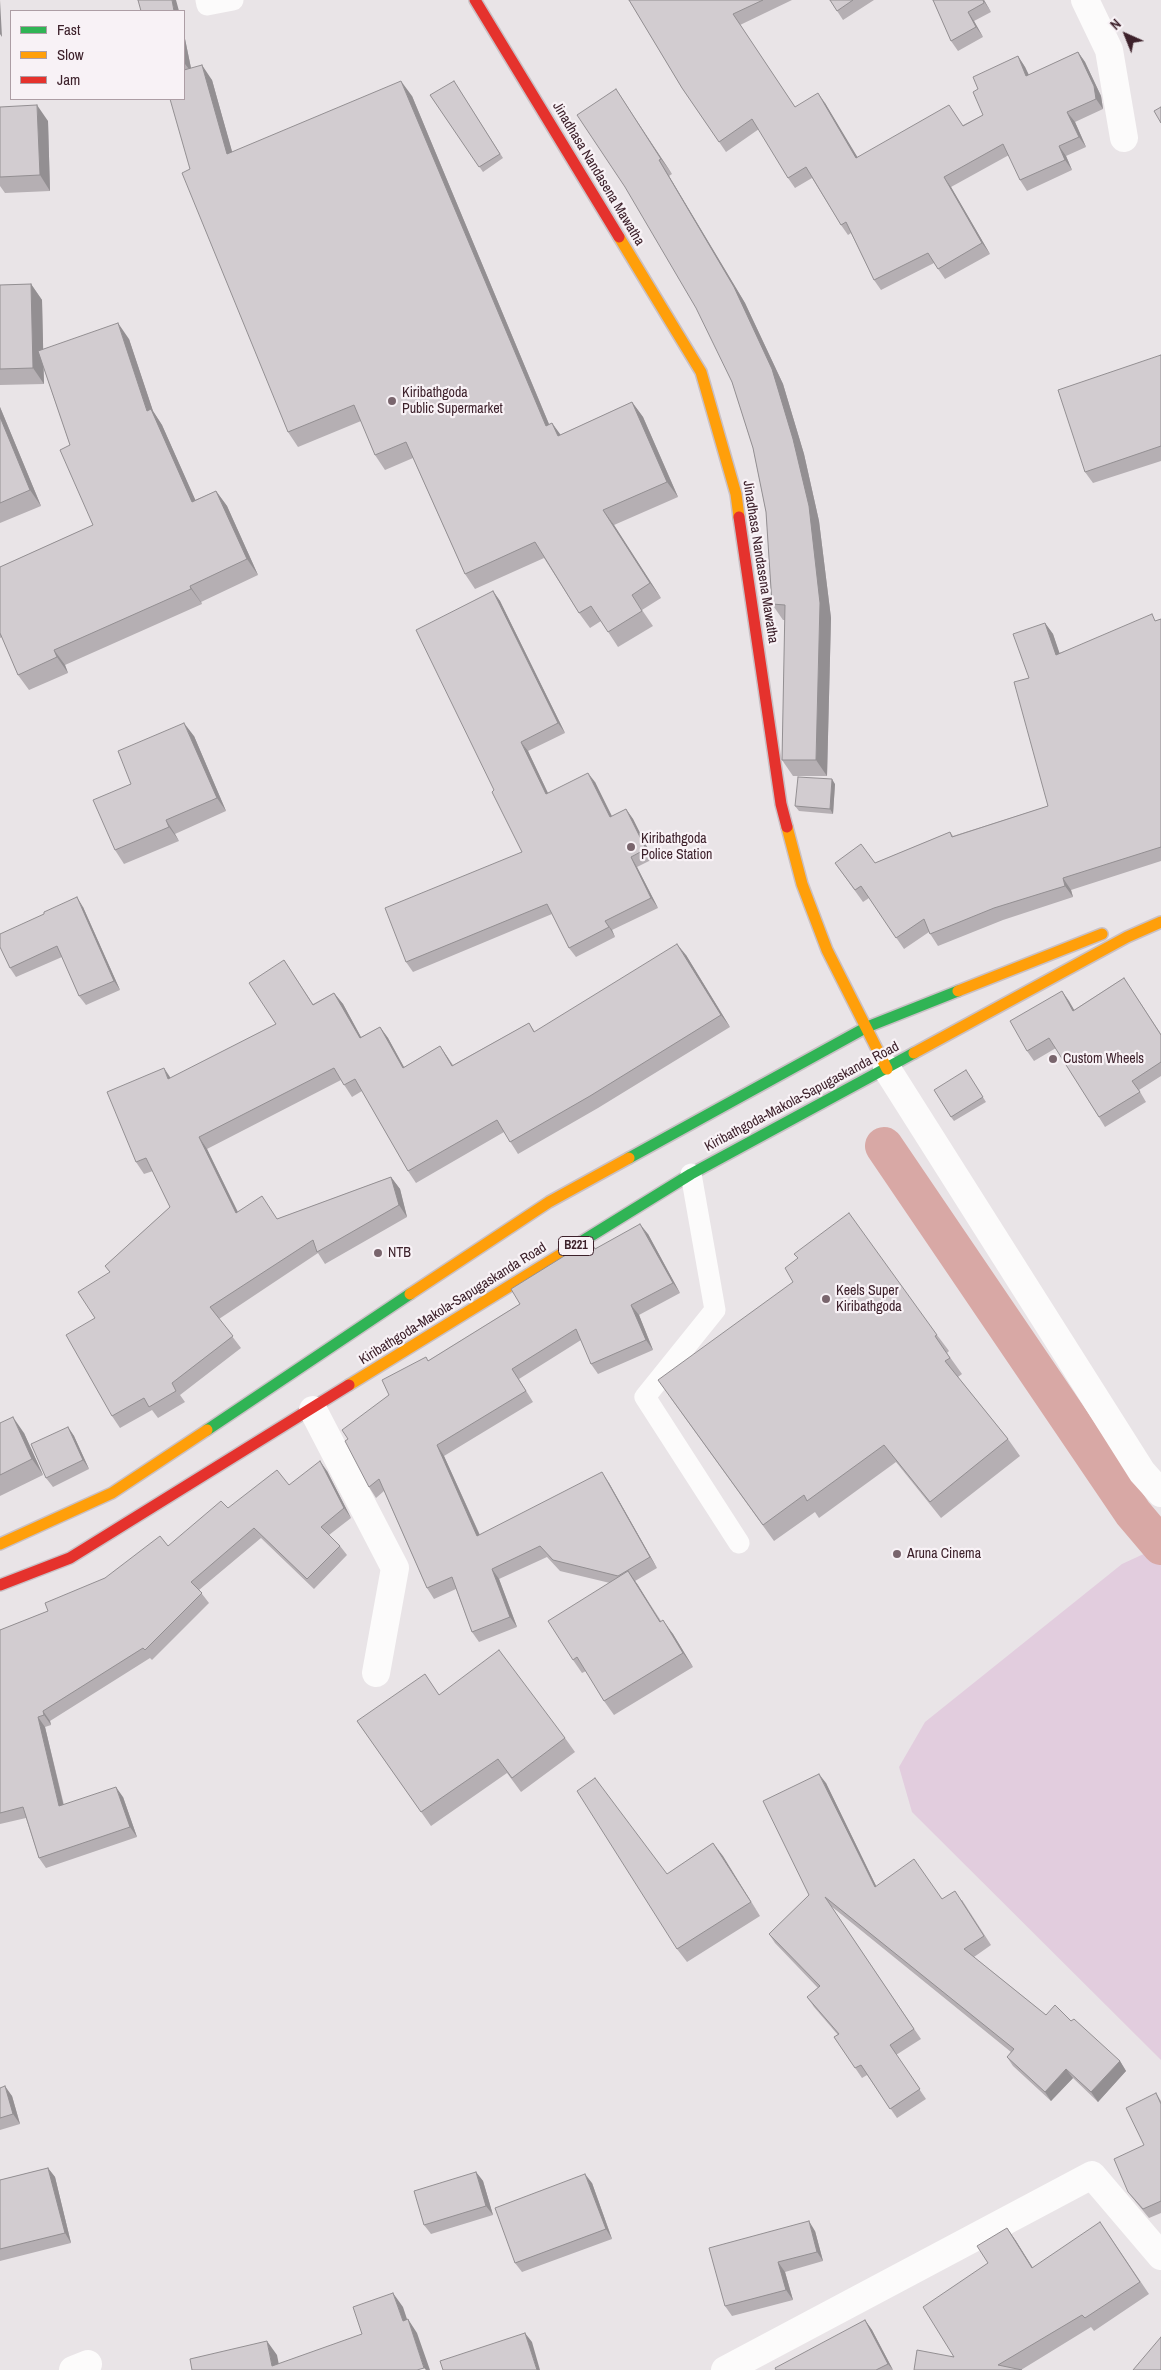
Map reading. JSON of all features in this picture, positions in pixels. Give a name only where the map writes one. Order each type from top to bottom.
[{"type":"main road","name":"Jinadhasa Nandasena Mawatha","points":[[475,0],[701,372],[736,494],[781,804],[802,884],[827,950],[887,1069]]},
{"type":"main road","name":"Kiribathgoda-Makola-Sapugaskanda Road","points":[[0,1544],[112,1493],[549,1202],[867,1027],[1161,911]]},
{"type":"main road","name":"Kiribathgoda-Makola-Sapugaskanda Road","points":[[0,1585],[70,1558],[313,1410],[691,1174],[1127,937],[1161,922]]},
{"type":"street","points":[[1085,0],[1109,50],[1124,138]]},
{"type":"street","points":[[887,1069],[1142,1472],[1161,1493]]},
{"type":"street","points":[[313,1410],[395,1568],[376,1673]]},
{"type":"street","points":[[726,2370],[1092,2175],[1161,2256]]},
{"type":"lane","points":[[206,0],[207,5],[232,0]]},
{"type":"lane","points":[[691,1174],[715,1310],[644,1396],[739,1543]]},
{"type":"shaded area","points":[[1161,1546],[1161,2060],[912,1812],[899,1767],[925,1722],[1122,1564]]},
{"type":"building","points":[[138,0],[172,0],[174,10],[141,10]]},
{"type":"building","points":[[629,0],[763,0],[733,14],[795,107],[818,93],[856,158],[949,105],[963,126],[983,115],[973,92],[978,89],[973,77],[1018,56],[1026,76],[1078,52],[1094,86],[1096,99],[1067,112],[1079,137],[1059,146],[1065,160],[1020,180],[1003,144],[944,177],[982,243],[938,269],[928,253],[874,280],[846,222],[841,225],[806,167],[788,178],[752,119],[719,142],[682,88]]},
{"type":"building","points":[[830,0],[853,0],[837,11]]},
{"type":"building","points":[[933,0],[983,0],[984,3],[968,12],[976,27],[951,41]]},
{"type":"building","points":[[202,65],[227,154],[401,81],[546,426],[552,423],[558,436],[632,402],[667,482],[603,510],[650,583],[632,595],[642,611],[608,632],[591,606],[579,613],[535,542],[465,574],[406,442],[375,455],[354,405],[288,432],[182,173],[190,169],[170,100],[185,100],[185,70]]},
{"type":"building","points":[[454,81],[500,154],[479,167],[430,95]]},
{"type":"building","points":[[616,89],[661,159],[659,160],[734,287],[772,369],[793,439],[809,506],[820,603],[816,760],[782,760],[785,605],[772,604],[766,512],[753,448],[732,382],[696,308],[625,187],[577,115]]},
{"type":"building","points":[[37,105],[40,175],[0,177],[0,107]]},
{"type":"building","points":[[1161,107],[1161,123],[1154,111]]},
{"type":"building","points":[[31,284],[33,368],[0,369],[0,285]]},
{"type":"building","points":[[118,323],[147,411],[151,409],[192,502],[216,491],[247,559],[190,586],[191,589],[54,650],[57,657],[18,675],[0,633],[0,567],[93,525],[60,450],[70,445],[38,351]]},
{"type":"building","points":[[1161,355],[1161,446],[1085,472],[1058,390]]},
{"type":"building","points":[[0,417],[30,490],[0,503]]},
{"type":"building","points":[[493,591],[558,723],[521,742],[546,794],[588,773],[610,817],[626,809],[646,849],[631,857],[651,898],[605,921],[609,927],[569,948],[547,904],[406,962],[385,908],[522,852],[416,630]]},
{"type":"building","points":[[1152,614],[1155,621],[1161,619],[1161,847],[1063,878],[1065,886],[994,908],[930,934],[924,919],[896,938],[861,886],[855,890],[835,863],[861,844],[875,863],[950,832],[952,837],[1048,806],[1014,682],[1029,678],[1013,634],[1045,623],[1056,655]]},
{"type":"building","points":[[184,723],[217,798],[166,820],[169,827],[115,850],[93,800],[131,784],[118,751]]},
{"type":"building","points":[[798,777],[832,779],[830,809],[795,806]]},
{"type":"building","points":[[77,897],[114,981],[79,996],[57,946],[10,968],[0,947],[0,934]]},
{"type":"building","points":[[677,944],[721,1015],[590,1096],[510,1142],[497,1120],[408,1171],[355,1079],[344,1085],[334,1068],[199,1137],[236,1213],[262,1196],[277,1219],[391,1177],[399,1205],[317,1252],[313,1240],[210,1307],[233,1336],[172,1383],[176,1391],[149,1407],[144,1398],[112,1416],[66,1335],[95,1318],[78,1292],[110,1272],[105,1266],[170,1207],[146,1158],[136,1162],[107,1092],[164,1068],[168,1079],[276,1024],[249,983],[284,960],[313,1005],[334,993],[360,1038],[380,1027],[403,1068],[440,1046],[452,1066],[529,1023],[534,1032]]},
{"type":"building","points":[[1124,978],[1161,1035],[1161,1062],[1132,1081],[1140,1092],[1099,1117],[1049,1038],[1027,1051],[1010,1021],[1062,991],[1073,1011]]},
{"type":"building","points":[[966,1070],[983,1097],[951,1117],[934,1090]]},
{"type":"building","points":[[849,1213],[937,1335],[935,1336],[950,1358],[945,1361],[1008,1439],[930,1502],[884,1445],[807,1501],[804,1495],[763,1525],[658,1380],[793,1282],[785,1268],[798,1258],[794,1254]]},
{"type":"building","points":[[640,1224],[673,1283],[631,1305],[646,1340],[591,1364],[576,1329],[512,1369],[526,1391],[437,1445],[477,1536],[602,1472],[650,1557],[618,1576],[553,1560],[540,1546],[492,1569],[510,1617],[472,1632],[452,1577],[427,1588],[379,1479],[369,1487],[345,1441],[348,1439],[342,1430],[389,1395],[382,1380],[426,1357],[428,1361],[520,1304],[511,1289],[590,1240],[595,1249]]},
{"type":"building","points":[[13,1417],[32,1459],[0,1475],[0,1423]]},
{"type":"building","points":[[68,1427],[83,1460],[46,1478],[31,1444]]},
{"type":"building","points":[[320,1461],[344,1508],[321,1527],[340,1546],[307,1579],[254,1528],[191,1582],[202,1593],[145,1650],[143,1648],[43,1711],[44,1715],[38,1717],[59,1806],[116,1787],[130,1827],[39,1858],[23,1807],[0,1813],[0,1630],[48,1611],[45,1603],[105,1578],[160,1536],[168,1546],[221,1501],[228,1508],[277,1470],[289,1485]]},
{"type":"building","points":[[628,1571],[660,1622],[663,1620],[683,1653],[604,1701],[577,1657],[573,1660],[548,1621]]},
{"type":"building","points":[[499,1650],[565,1738],[512,1778],[498,1759],[421,1812],[357,1721],[425,1674],[439,1695]]},
{"type":"building","points":[[819,1774],[875,1887],[914,1859],[942,1899],[955,1891],[984,1936],[964,1949],[1046,2015],[1055,2005],[1071,2021],[1074,2019],[1120,2061],[1091,2092],[1066,2069],[1045,2092],[1007,2057],[1014,2049],[825,1897],[914,2029],[890,2045],[920,2089],[890,2109],[861,2065],[855,2068],[834,2037],[839,2034],[807,1997],[820,1986],[769,1934],[809,1895],[763,1801]]},
{"type":"building","points":[[595,1778],[667,1874],[713,1843],[751,1902],[677,1949],[577,1791]]},
{"type":"building","points":[[5,2086],[13,2114],[0,2118],[0,2088]]},
{"type":"building","points":[[1156,2093],[1161,2104],[1161,2201],[1143,2209],[1128,2192],[1114,2159],[1144,2145],[1126,2108]]},
{"type":"building","points":[[48,2168],[65,2233],[0,2249],[0,2180]]},
{"type":"building","points":[[476,2172],[486,2206],[424,2225],[414,2191]]},
{"type":"building","points":[[585,2174],[606,2229],[515,2263],[495,2208]]},
{"type":"building","points":[[809,2221],[817,2252],[778,2262],[786,2290],[725,2306],[709,2248]]},
{"type":"building","points":[[1100,2222],[1140,2282],[1085,2318],[1082,2315],[998,2365],[1022,2370],[914,2370],[917,2350],[954,2357],[923,2307],[988,2263],[977,2246],[1007,2228],[1032,2268]]},
{"type":"building","points":[[393,2293],[403,2321],[408,2319],[424,2368],[417,2370],[192,2370],[190,2359],[267,2341],[272,2366],[362,2334],[353,2307]]},
{"type":"building","points":[[865,2320],[888,2364],[876,2370],[776,2370],[775,2368]]},
{"type":"building","points":[[525,2333],[537,2370],[443,2370],[440,2361]]},
{"type":"building","points":[[1161,2337],[1161,2370],[1133,2370]]},
{"type":"waterway","points":[[884,1146],[1133,1513],[1161,1546]]},
{"type":"traffic: fast","points":[[629,1158],[867,1027],[958,991]]},
{"type":"traffic: fast","points":[[568,1250],[691,1174],[914,1053]]},
{"type":"traffic: fast","points":[[207,1430],[410,1294]]},
{"type":"traffic: slow","points":[[619,237],[701,372],[736,494],[739,517]]},
{"type":"traffic: slow","points":[[787,827],[802,884],[827,950],[887,1069]]},
{"type":"traffic: slow","points":[[914,1053],[1127,937],[1161,922]]},
{"type":"traffic: slow","points":[[958,991],[1102,934]]},
{"type":"traffic: slow","points":[[410,1294],[549,1202],[629,1158]]},
{"type":"traffic: slow","points":[[349,1385],[568,1250]]},
{"type":"traffic: slow","points":[[0,1544],[112,1493],[207,1430]]},
{"type":"traffic: jam","points":[[475,0],[619,237]]},
{"type":"traffic: jam","points":[[739,517],[781,804],[787,827]]},
{"type":"traffic: jam","points":[[0,1585],[70,1558],[349,1385]]},
{"type":"place","name":"Kiribathgoda Public Supermarket","points":[[392,401]]},
{"type":"place","name":"Kiribathgoda Police Station","points":[[631,847]]},
{"type":"place","name":"Custom Wheels","points":[[1053,1059]]},
{"type":"place","name":"NTB","points":[[378,1253]]},
{"type":"place","name":"Keels Super Kiribathgoda","points":[[826,1299]]},
{"type":"place","name":"Aruna Cinema","points":[[897,1554]]}]
